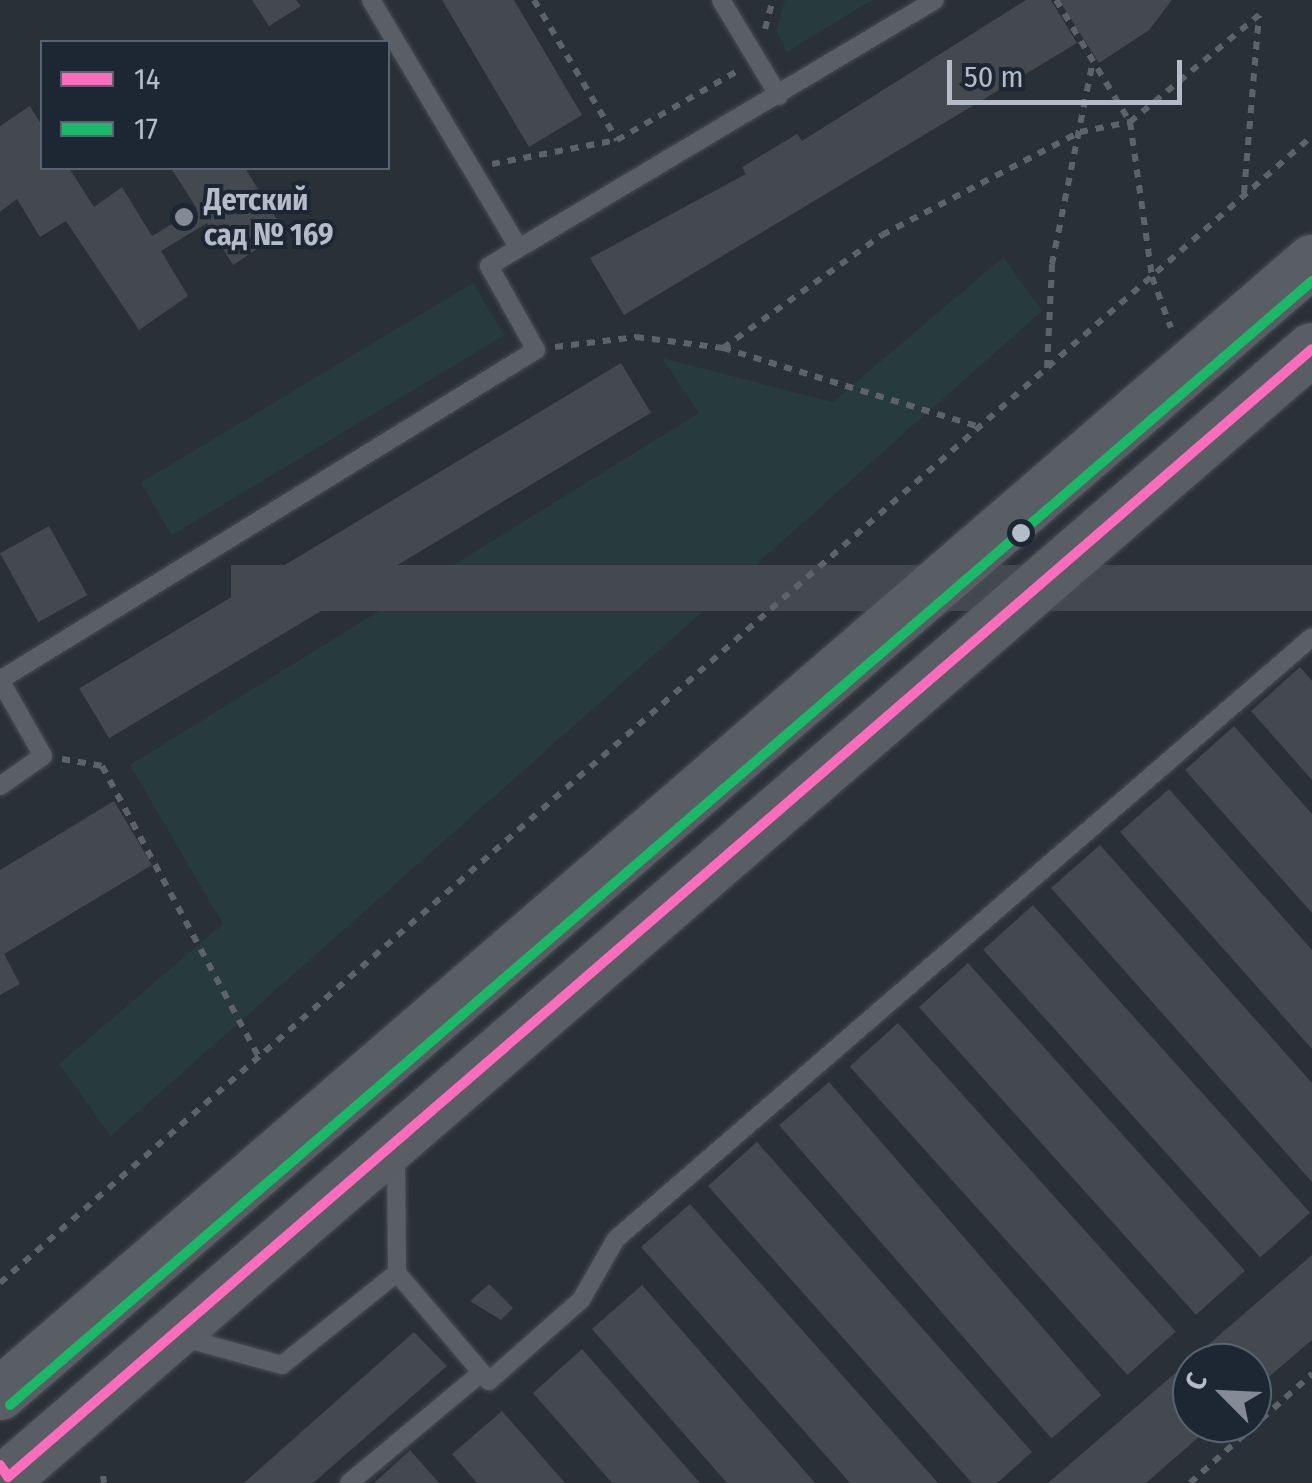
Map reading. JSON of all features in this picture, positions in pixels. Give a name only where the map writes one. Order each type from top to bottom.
[{"type":"main road","points":[[0,1394],[1312,261]]},
{"type":"main road","points":[[1,1483],[1312,349]]},
{"type":"lane","points":[[371,0],[518,247]]},
{"type":"lane","points":[[721,0],[779,96]]},
{"type":"lane","points":[[0,786],[43,756],[0,680],[536,350],[489,266],[935,0]]},
{"type":"lane","points":[[396,1145],[397,1273],[490,1382],[581,1300],[616,1239],[1312,637]]},
{"type":"lane","points":[[174,1335],[282,1365],[397,1273]]},
{"type":"lane","points":[[349,1483],[481,1373]]},
{"type":"path","points":[[534,0],[616,140]]},
{"type":"path","points":[[471,168],[616,140],[757,60],[773,0]]},
{"type":"path","points":[[1056,0],[1130,122],[1152,277],[1173,335],[1196,361]]},
{"type":"path","points":[[722,348],[882,236],[1080,132],[1130,122],[1259,15],[1244,193]]},
{"type":"path","points":[[1047,368],[1052,264],[1094,60]]},
{"type":"path","points":[[0,1283],[1312,136]]},
{"type":"path","points":[[536,350],[636,337],[722,348],[980,427]]},
{"type":"path","points":[[43,756],[102,766],[260,1059]]},
{"type":"path","points":[[1190,1483],[1312,1374]]},
{"type":"green space","points":[[785,0],[872,0],[787,52],[776,30]]},
{"type":"green space","points":[[1003,257],[1042,311],[111,1136],[59,1064],[223,924],[130,765],[699,413],[662,358],[833,402]]},
{"type":"green space","points":[[473,283],[504,335],[172,535],[140,483]]},
{"type":"building","points":[[252,0],[296,0],[301,6],[269,26]]},
{"type":"building","points":[[442,0],[514,0],[582,115],[529,147]]},
{"type":"building","points":[[1026,0],[1051,0],[1077,43],[624,315],[590,258],[746,174],[742,167],[797,134],[802,141]]},
{"type":"building","points":[[1059,0],[1172,0],[1149,30],[1099,63]]},
{"type":"building","points":[[30,106],[40,123],[40,170],[70,170],[94,207],[122,187],[152,236],[197,209],[172,170],[246,170],[284,231],[233,265],[207,223],[161,251],[188,296],[139,330],[66,221],[40,237],[17,199],[0,212],[0,126]]},
{"type":"building","points":[[621,363],[651,413],[109,738],[79,689]]},
{"type":"building","points":[[49,526],[87,595],[38,622],[0,553]]},
{"type":"building","points":[[231,565],[1312,565],[1312,611],[231,611]]},
{"type":"building","points":[[1300,667],[1312,681],[1312,780],[1251,711]]},
{"type":"building","points":[[1234,726],[1312,814],[1312,913],[1185,770]]},
{"type":"building","points":[[1169,789],[1312,950],[1312,1049],[1120,832]]},
{"type":"building","points":[[114,801],[152,865],[4,954],[20,984],[0,995],[0,870]]},
{"type":"building","points":[[1100,845],[1312,1083],[1312,1182],[1051,888]]},
{"type":"building","points":[[1033,905],[1310,1213],[1260,1257],[983,950]]},
{"type":"building","points":[[968,963],[1245,1271],[1196,1315],[919,1007]]},
{"type":"building","points":[[898,1023],[1176,1331],[1127,1375],[850,1066]]},
{"type":"building","points":[[829,1082],[1101,1395],[1051,1439],[779,1125]]},
{"type":"building","points":[[757,1142],[1032,1452],[997,1483],[972,1483],[708,1186]]},
{"type":"building","points":[[690,1204],[938,1483],[850,1483],[641,1247]]},
{"type":"building","points":[[1312,1255],[1312,1340],[1272,1374],[1272,1343],[1210,1343]]},
{"type":"building","points":[[489,1284],[513,1308],[501,1320],[470,1301]]},
{"type":"building","points":[[642,1285],[815,1483],[727,1483],[592,1329]]},
{"type":"building","points":[[414,1332],[447,1366],[313,1483],[244,1483]]},
{"type":"building","points":[[582,1349],[700,1483],[612,1483],[533,1393]]},
{"type":"building","points":[[1172,1376],[1172,1443],[1192,1443],[1146,1483],[1048,1483]]},
{"type":"building","points":[[502,1411],[565,1483],[477,1483],[452,1454]]},
{"type":"building","points":[[410,1450],[439,1483],[374,1483]]},
{"type":"transit line","name":"17","points":[[10,1405],[1312,281]]},
{"type":"transit line","name":"14","points":[[0,1465],[8,1477],[1312,349]]},
{"type":"place","name":"Детский сад № 169","points":[[184,217]]}]
